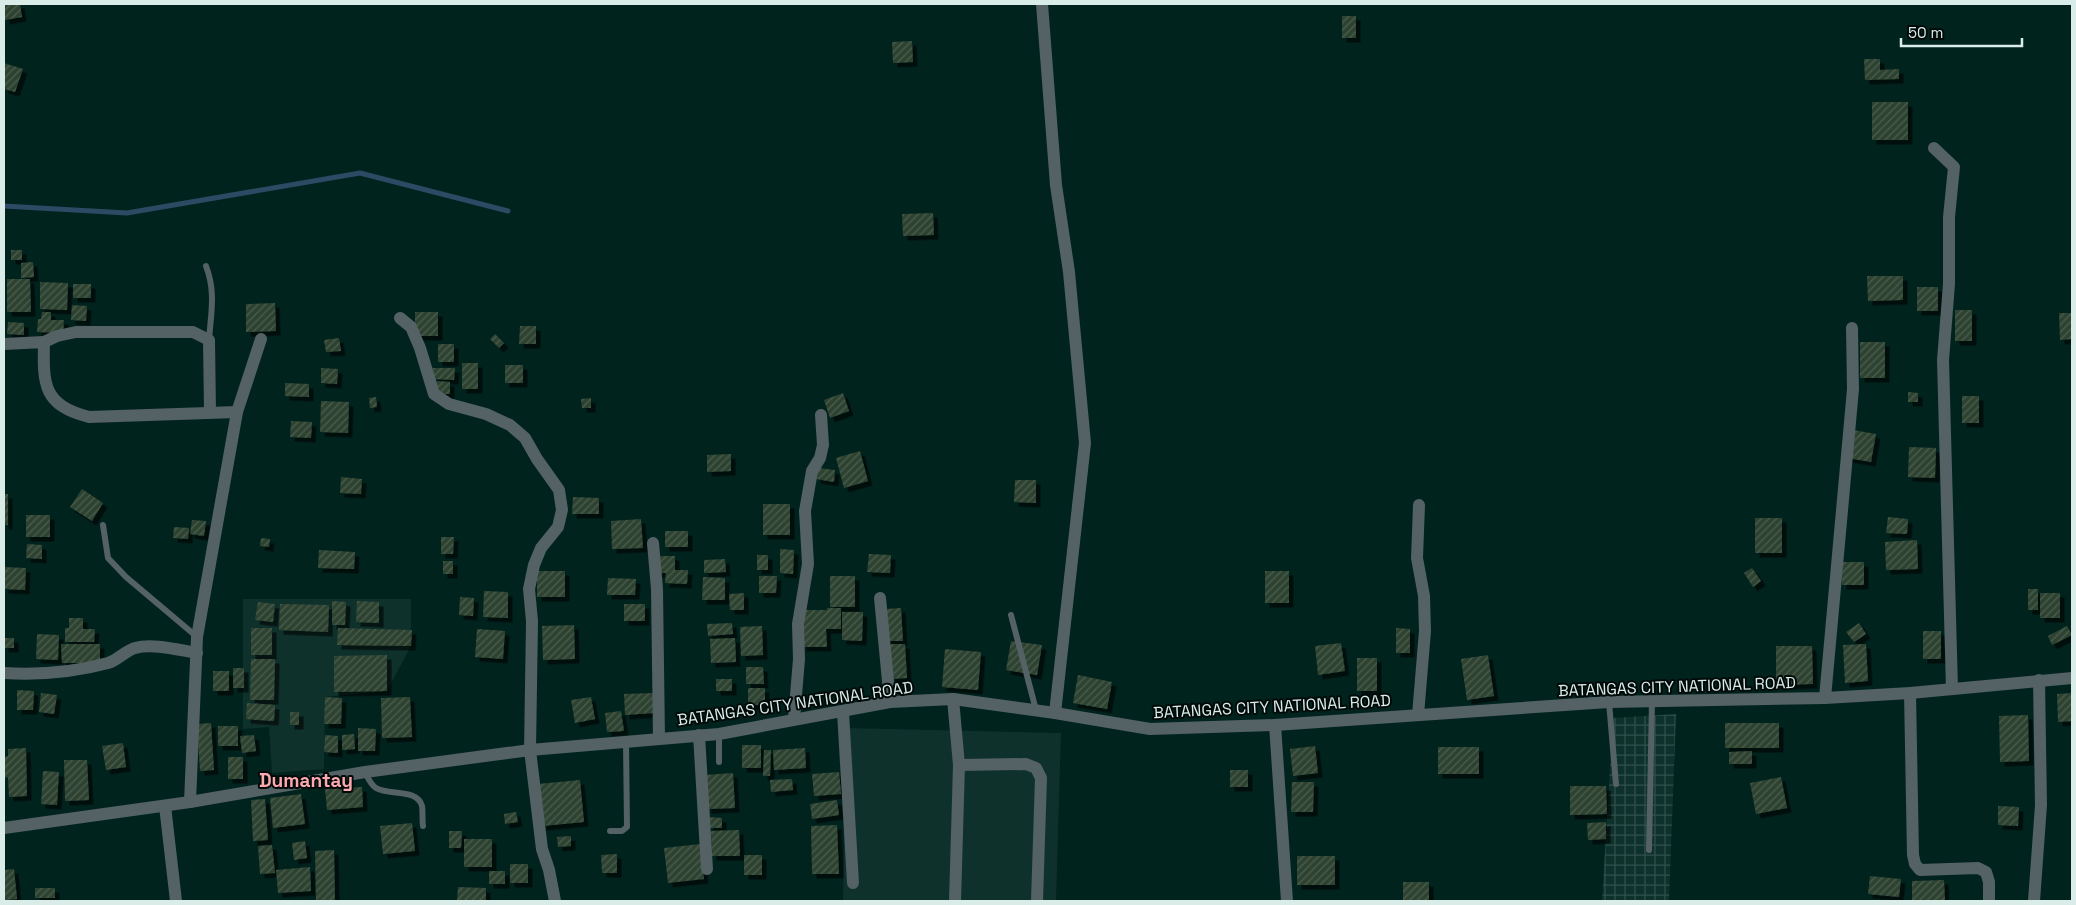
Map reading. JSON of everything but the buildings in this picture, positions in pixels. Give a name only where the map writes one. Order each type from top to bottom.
[{"type":"street","points":[[1042,4],[1056,185],[1069,272],[1085,443],[1055,713]]},
{"type":"street","points":[[1934,148],[1954,167],[1949,217],[1949,284],[1943,360],[1952,689]]},
{"type":"street","points":[[400,318],[411,326],[434,394],[449,404],[486,414],[510,425],[525,438],[559,490],[562,510],[558,527],[541,548],[534,564],[529,589],[532,621],[530,750],[542,849],[549,870],[555,901]]},
{"type":"street","points":[[1824,698],[1852,398],[1852,328]]},
{"type":"street","points":[[4,344],[44,342],[57,336],[76,332],[193,332],[209,340],[210,412]]},
{"type":"street","points":[[190,802],[197,637],[237,412],[260,339]]},
{"type":"street","points":[[44,342],[44,364],[48,391],[57,404],[72,413],[89,417],[237,412]]},
{"type":"street","points":[[794,719],[799,659],[798,624],[808,564],[805,511],[812,471],[820,458],[823,445],[821,415]]},
{"type":"street","points":[[1418,715],[1425,631],[1424,596],[1417,558],[1419,505]]},
{"type":"street","points":[[652,543],[657,588],[659,739]]},
{"type":"street","points":[[880,598],[890,702]]},
{"type":"street","points":[[4,673],[26,674],[95,666],[110,662],[134,648],[148,646],[196,653]]},
{"type":"street","name":"BATANGAS CITY NATIONAL ROAD","points":[[4,828],[165,806],[365,772],[530,750],[719,734],[890,702],[953,699],[1036,710],[1150,730],[1275,725],[1609,702],[1824,698],[1910,693],[2072,678]]},
{"type":"street","points":[[2034,901],[2041,805],[2039,680]]},
{"type":"street","points":[[1910,693],[1912,854],[1915,864],[1920,870],[1978,868],[1986,872],[1990,882],[1988,901]]},
{"type":"street","points":[[953,699],[959,765],[955,901]]},
{"type":"street","points":[[843,712],[853,882]]},
{"type":"street","points":[[1275,725],[1288,901]]},
{"type":"street","points":[[699,735],[706,869]]},
{"type":"street","points":[[959,765],[1026,764],[1036,768],[1041,778],[1037,901]]},
{"type":"street","points":[[165,806],[176,901]]},
{"type":"lane","points":[[206,266],[212,281],[213,300],[209,340]]},
{"type":"lane","points":[[103,525],[108,558],[126,578],[197,637]]},
{"type":"lane","points":[[1011,615],[1036,710]]},
{"type":"lane","points":[[1649,850],[1652,701]]},
{"type":"lane","points":[[1609,702],[1616,784]]},
{"type":"lane","points":[[719,734],[719,762]]},
{"type":"lane","points":[[610,831],[622,831],[627,827],[626,742]]},
{"type":"lane","points":[[365,772],[370,783],[376,788],[407,794],[418,799],[422,805],[423,826]]},
{"type":"shaded area","points":[[243,599],[411,599],[411,646],[387,691],[325,697],[324,769],[272,773],[269,727],[243,729]]},
{"type":"shaded area","points":[[1676,714],[1669,901],[1602,901],[1613,718]]},
{"type":"shaded area","points":[[846,728],[1061,733],[1056,901],[843,901]]},
{"type":"waterway","points":[[4,206],[127,213],[360,173],[508,211]]},
{"type":"district","name":"Dumantay","points":[[306,780]]}]
